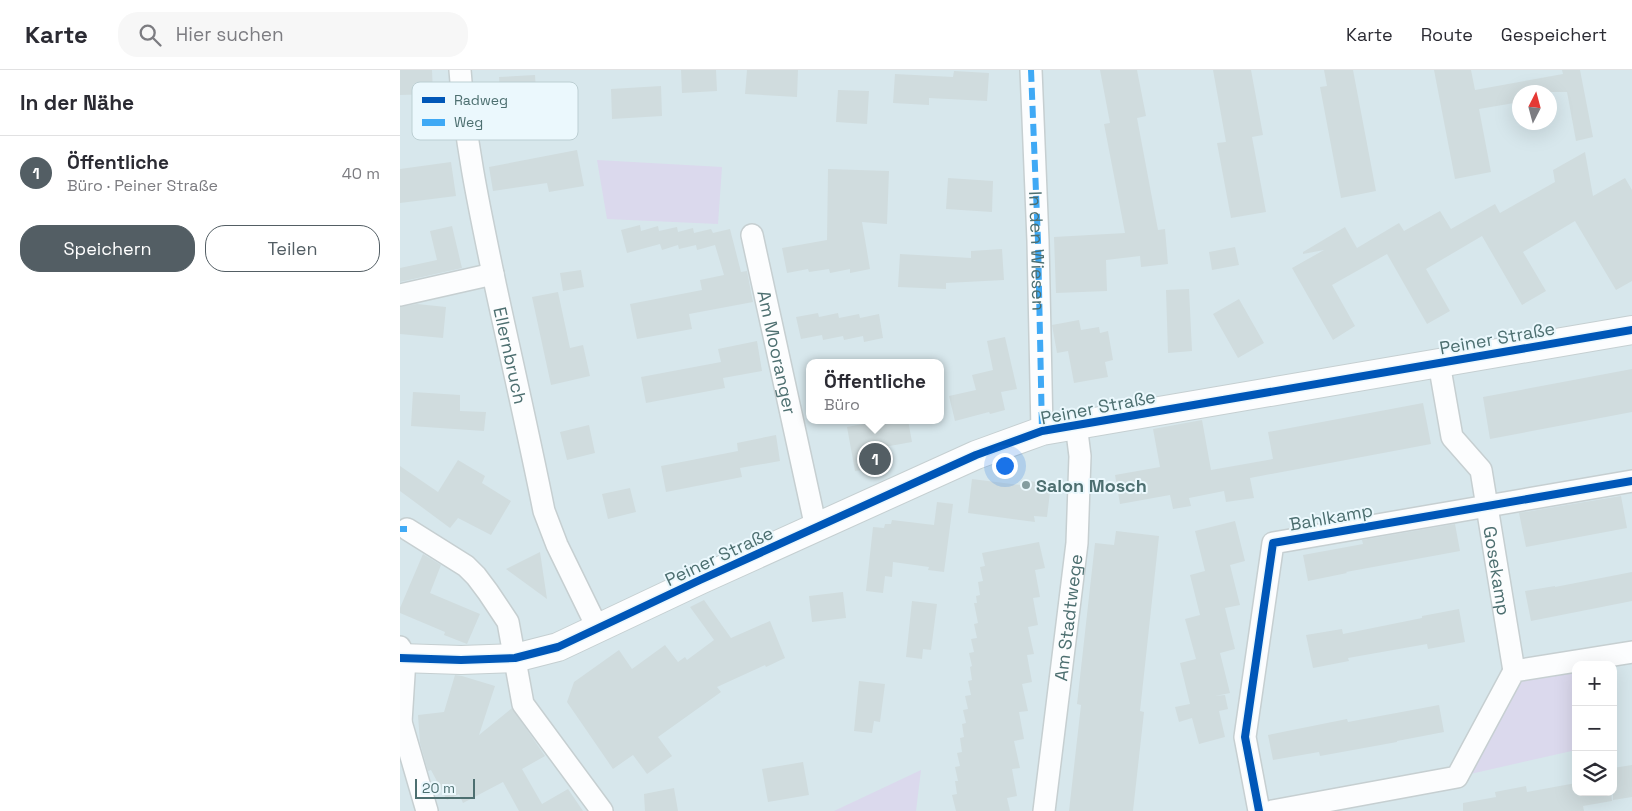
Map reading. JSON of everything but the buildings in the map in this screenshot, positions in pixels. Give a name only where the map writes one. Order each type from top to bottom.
[{"type":"main road","name":"Peiner Straße","points":[[402,655],[461,660],[515,658],[558,647],[700,580],[976,455],[1042,431],[1632,330]]},
{"type":"street","name":"In den Wiesen","points":[[1031,70],[1038,241],[1042,431]]},
{"type":"street","name":"Ellernbruch","points":[[468,140],[493,274],[544,511],[557,545],[598,629]]},
{"type":"street","name":"Am Mooranger","points":[[752,235],[816,528]]},
{"type":"street","points":[[400,296],[493,274]]},
{"type":"street","name":"Gosekamp","points":[[1439,363],[1452,437],[1481,470],[1514,671]]},
{"type":"street","name":"Am Stadtwege","points":[[1044,811],[1077,543],[1080,456],[1076,424]]},
{"type":"street","name":"Bahlkamp","points":[[1259,811],[1245,737],[1273,543],[1632,481]]},
{"type":"street","points":[[407,529],[466,566],[476,576],[508,622],[523,704],[602,811]]},
{"type":"street","points":[[1272,811],[1457,778],[1514,671],[1632,652]]},
{"type":"street","points":[[402,655],[401,722],[427,811]]},
{"type":"shaded area","points":[[400,70],[1632,70],[1632,811],[400,811]]},
{"type":"shaded area","points":[[597,160],[722,167],[718,224],[607,219]]},
{"type":"shaded area","points":[[1572,665],[1572,751],[1457,777],[1514,671]]},
{"type":"shaded area","points":[[921,770],[916,811],[834,811]]},
{"type":"marked path","points":[[1031,70],[1038,241],[1042,431]]},
{"type":"marked path","points":[[400,529],[407,529]]},
{"type":"cycle path","points":[[400,658],[461,660],[515,658],[558,647],[700,580],[976,455],[1042,431],[1632,330]]},
{"type":"cycle path","points":[[1259,811],[1245,737],[1273,543],[1632,481]]},
{"type":"place","name":"Öffentliche","points":[[875,459]]},
{"type":"place","name":"Salon Mosch","points":[[1026,485]]}]
